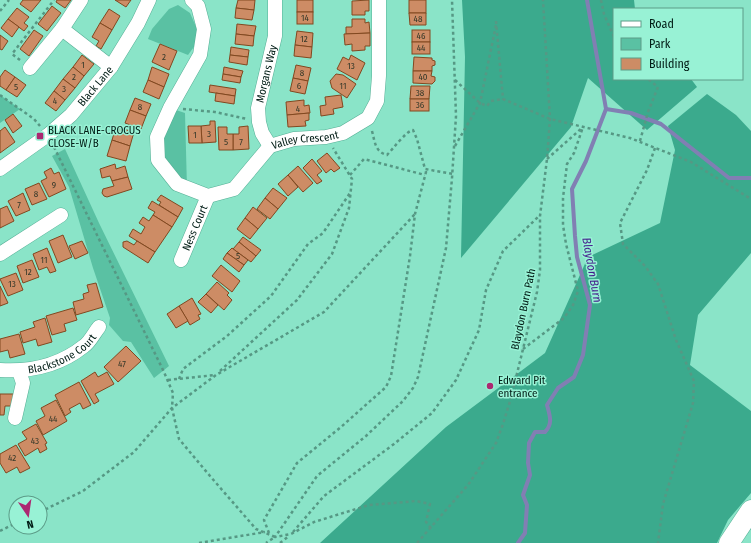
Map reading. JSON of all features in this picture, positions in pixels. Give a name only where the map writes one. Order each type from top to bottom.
[{"type":"street","points":[[30,68],[62,29],[82,0]]},
{"type":"street","name":"Black Lane","points":[[0,169],[48,135],[71,116],[111,67],[138,23],[149,0]]},
{"type":"street","points":[[192,0],[198,6],[204,29],[200,55],[170,108],[157,137],[158,160],[177,184],[208,196]]},
{"type":"street","name":"Morgans Way","points":[[270,146],[262,133],[259,122],[258,108],[275,36],[275,0]]},
{"type":"street","name":"Valley Crescent","points":[[208,196],[234,189],[270,146],[294,139],[326,137],[343,133],[368,118],[377,101],[379,76],[379,0]]},
{"type":"street","points":[[62,29],[111,67]]},
{"type":"street","name":"Ness Court","points":[[181,260],[208,196]]},
{"type":"street","points":[[0,254],[61,215]]},
{"type":"street","name":"Blackstone Court","points":[[0,370],[19,371],[39,369],[67,358],[85,346],[99,327]]},
{"type":"street","name":"Blackstone Court","points":[[16,418],[23,382],[19,371]]},
{"type":"street","points":[[729,543],[751,510]]},
{"type":"path","points":[[0,11],[9,0]]},
{"type":"path","points":[[30,68],[12,54],[54,0]]},
{"type":"path","points":[[266,543],[275,537],[317,476],[366,436],[403,401],[413,388],[418,377],[446,248],[453,174],[456,116],[452,0]]},
{"type":"path","name":"Blaydon Burn Path","points":[[417,543],[468,485],[496,443],[512,398],[537,292],[540,270],[540,216],[550,120],[543,0]]},
{"type":"path","points":[[601,0],[604,14],[613,35]]},
{"type":"path","points":[[454,146],[480,103],[496,21],[503,99]]},
{"type":"path","points":[[454,79],[480,103],[487,106],[491,101],[503,99],[550,120],[630,138],[691,162],[751,199]]},
{"type":"path","points":[[640,142],[648,112],[658,86],[649,80]]},
{"type":"path","points":[[0,95],[34,119],[48,135],[168,380],[173,393],[172,408],[180,439],[256,529],[275,537],[291,534],[314,522],[369,505],[416,501],[430,504],[426,522],[431,528]]},
{"type":"path","points":[[199,110],[231,115]]},
{"type":"path","points":[[269,534],[264,520],[297,463],[342,427],[386,387],[392,369],[410,256],[415,214],[425,175],[425,169],[417,139],[412,130],[406,133],[387,155],[379,152],[377,149],[371,125]]},
{"type":"path","points":[[547,160],[583,127]]},
{"type":"path","points":[[523,349],[564,318],[573,305],[578,291],[566,244],[563,225],[563,198],[567,164],[574,153],[583,127]]},
{"type":"path","points":[[48,508],[83,490],[134,452],[172,408],[216,375],[297,300],[332,254],[349,208],[352,179],[326,137]]},
{"type":"path","points":[[655,148],[647,170],[620,223],[623,244],[645,266],[658,284],[676,340],[694,381],[693,403],[663,504],[658,543]]},
{"type":"path","points":[[350,175],[364,159],[425,175]]},
{"type":"path","points":[[425,169],[453,174]]},
{"type":"path","points":[[178,379],[183,370],[227,336],[271,296],[308,244],[323,233],[351,192]]},
{"type":"path","points":[[168,380],[216,375],[324,312],[415,214]]},
{"type":"path","points":[[280,543],[291,534],[324,496],[394,444],[432,413],[456,380],[479,330],[486,290],[503,251],[540,216]]},
{"type":"path","points":[[199,543],[265,532]]},
{"type":"green space","points":[[462,0],[634,0],[635,8],[613,8],[613,80],[692,80],[697,87],[647,130],[588,78],[571,127],[461,258],[465,57]]},
{"type":"green space","points":[[178,5],[190,13],[197,29],[196,44],[188,55],[148,39],[152,29],[169,9]]},
{"type":"green space","points":[[707,94],[736,115],[751,131],[751,253],[698,315],[690,365],[751,411],[751,493],[728,520],[717,543],[320,543],[446,427],[545,353],[588,257],[660,223],[675,150],[668,126]]},
{"type":"green space","points":[[0,95],[20,109],[0,123]]},
{"type":"green space","points":[[170,108],[185,113],[187,188],[158,160]]},
{"type":"green space","points":[[65,149],[99,223],[169,366],[154,378],[131,342],[123,341],[109,325],[110,318],[93,268],[69,187],[52,156]]},
{"type":"building","points":[[23,0],[41,0],[31,12],[20,4]]},
{"type":"building","points":[[57,0],[71,0],[65,8],[56,2]]},
{"type":"building","points":[[115,0],[131,0],[126,7]]},
{"type":"building","points":[[238,0],[255,0],[254,10],[236,8]]},
{"type":"building","points":[[297,0],[313,0],[313,12],[297,12]]},
{"type":"building","points":[[369,0],[369,11],[365,11],[365,15],[352,15],[352,1]]},
{"type":"building","points":[[409,0],[426,0],[426,13],[409,13]]},
{"type":"building","points":[[52,6],[61,13],[47,31],[38,24]]},
{"type":"building","points":[[17,8],[29,17],[24,23],[28,26],[24,31],[8,19]]},
{"type":"building","points":[[236,8],[254,10],[252,20],[235,18]]},
{"type":"building","points":[[109,9],[120,16],[112,30],[100,23]]},
{"type":"building","points":[[297,12],[313,12],[313,24],[297,24]]},
{"type":"building","points":[[409,13],[426,13],[426,25],[410,25]]},
{"type":"building","points":[[8,19],[19,27],[12,37],[1,28]]},
{"type":"building","points":[[352,19],[365,19],[365,23],[369,22],[370,33],[346,34],[346,27],[352,27]]},
{"type":"building","points":[[100,23],[112,30],[101,49],[96,46],[99,41],[92,37]]},
{"type":"building","points":[[237,24],[256,26],[254,36],[236,34]]},
{"type":"building","points":[[34,30],[43,36],[29,56],[20,49]]},
{"type":"building","points":[[412,30],[430,30],[430,42],[412,42]]},
{"type":"building","points":[[297,31],[313,33],[312,47],[295,45]]},
{"type":"building","points":[[370,33],[370,46],[365,46],[365,50],[352,51],[352,44],[345,45],[344,34]]},
{"type":"building","points":[[236,34],[254,36],[253,46],[235,44]]},
{"type":"building","points":[[0,35],[8,41],[2,50],[0,49]]},
{"type":"building","points":[[412,42],[430,42],[430,54],[412,54]]},
{"type":"building","points":[[160,44],[177,51],[169,70],[152,62]]},
{"type":"building","points":[[295,45],[312,47],[311,58],[294,56]]},
{"type":"building","points":[[231,47],[249,50],[248,57],[230,55]]},
{"type":"building","points":[[82,55],[94,64],[84,76],[73,67]]},
{"type":"building","points":[[230,55],[248,57],[247,65],[229,62]]},
{"type":"building","points":[[351,55],[365,63],[357,80],[337,69],[343,57],[349,60]]},
{"type":"building","points":[[414,57],[432,58],[432,60],[435,61],[435,65],[432,66],[432,71],[413,71]]},
{"type":"building","points":[[296,65],[311,68],[308,81],[293,78]]},
{"type":"building","points":[[73,67],[84,76],[75,88],[63,79]]},
{"type":"building","points":[[152,67],[169,74],[164,87],[148,80]]},
{"type":"building","points":[[224,67],[243,71],[241,77],[223,74]]},
{"type":"building","points":[[5,70],[15,77],[6,90],[0,86],[0,77]]},
{"type":"building","points":[[413,71],[432,71],[431,76],[435,77],[435,81],[432,84],[413,83]]},
{"type":"building","points":[[223,74],[241,77],[240,83],[222,80]]},
{"type":"building","points":[[336,74],[343,75],[356,84],[347,98],[332,88],[330,81]]},
{"type":"building","points":[[15,77],[26,85],[17,97],[6,90]]},
{"type":"building","points":[[293,78],[308,81],[305,94],[290,91]]},
{"type":"building","points":[[63,79],[75,88],[65,100],[54,91]]},
{"type":"building","points":[[148,80],[164,87],[159,99],[143,92]]},
{"type":"building","points":[[210,85],[236,89],[235,96],[209,92]]},
{"type":"building","points":[[411,86],[430,86],[429,99],[410,99]]},
{"type":"building","points":[[54,91],[65,100],[56,111],[45,103]]},
{"type":"building","points":[[216,93],[235,96],[234,104],[215,101]]},
{"type":"building","points":[[341,95],[343,107],[333,109],[334,114],[321,116],[320,106],[326,105],[325,97]]},
{"type":"building","points":[[135,98],[151,104],[146,116],[130,110]]},
{"type":"building","points":[[410,99],[429,99],[429,111],[410,111]]},
{"type":"building","points":[[304,100],[304,106],[309,105],[310,113],[287,115],[286,102]]},
{"type":"building","points":[[130,110],[146,116],[141,129],[125,123]]},
{"type":"building","points":[[309,113],[309,120],[305,121],[306,126],[288,127],[287,115]]},
{"type":"building","points":[[13,114],[22,126],[13,133],[5,120]]},
{"type":"building","points":[[210,121],[215,121],[216,142],[202,143],[201,126],[210,125]]},
{"type":"building","points":[[188,126],[201,126],[202,143],[189,143]]},
{"type":"building","points":[[248,126],[249,149],[233,150],[233,134],[239,134],[239,127]]},
{"type":"building","points":[[5,127],[15,142],[0,153],[0,131]]},
{"type":"building","points":[[116,127],[134,132],[130,146],[112,140]]},
{"type":"building","points":[[218,127],[227,127],[227,134],[233,134],[233,150],[219,150]]},
{"type":"building","points":[[112,140],[130,146],[126,161],[107,156]]},
{"type":"building","points":[[327,153],[340,168],[334,172],[331,169],[326,173],[317,161]]},
{"type":"building","points":[[312,159],[322,171],[317,175],[322,181],[317,184],[303,168]]},
{"type":"building","points":[[115,164],[116,169],[125,166],[128,177],[112,181],[110,176],[102,178],[100,169]]},
{"type":"building","points":[[298,166],[313,183],[303,192],[288,175]]},
{"type":"building","points":[[51,168],[54,174],[59,172],[66,189],[49,197],[41,181],[47,178],[44,172]]},
{"type":"building","points":[[288,175],[298,187],[288,196],[278,184]]},
{"type":"building","points":[[128,177],[132,189],[107,197],[104,196],[102,193],[103,189],[114,186],[112,181]]},
{"type":"building","points":[[39,183],[47,199],[32,205],[25,189]]},
{"type":"building","points":[[273,188],[287,198],[278,209],[265,198]]},
{"type":"building","points":[[23,193],[30,210],[16,216],[8,201]]},
{"type":"building","points":[[161,195],[183,208],[178,217],[159,205],[161,202],[157,200]]},
{"type":"building","points":[[265,198],[278,209],[270,219],[257,209]]},
{"type":"building","points":[[152,201],[178,217],[172,227],[153,215],[155,212],[148,208]]},
{"type":"building","points":[[7,206],[14,221],[0,228],[0,209]]},
{"type":"building","points":[[253,207],[267,218],[258,229],[245,218]]},
{"type":"building","points":[[153,215],[172,227],[155,252],[129,236],[133,229],[141,234],[145,227],[139,223],[143,217],[149,221]]},
{"type":"building","points":[[245,218],[258,229],[250,239],[237,229]]},
{"type":"building","points":[[63,235],[72,257],[58,263],[49,241]]},
{"type":"building","points":[[243,237],[261,250],[256,256],[239,242]]},
{"type":"building","points":[[82,241],[88,253],[75,259],[69,246]]},
{"type":"building","points":[[127,241],[134,245],[137,241],[155,252],[148,263],[123,247],[123,242]]},
{"type":"building","points":[[239,242],[256,256],[251,262],[233,249]]},
{"type":"building","points":[[47,248],[56,271],[50,273],[47,267],[39,270],[33,254]]},
{"type":"building","points":[[232,248],[248,260],[244,265],[227,253]]},
{"type":"building","points":[[227,253],[244,265],[239,272],[223,259]]},
{"type":"building","points":[[32,260],[39,277],[23,283],[17,266]]},
{"type":"building","points":[[221,265],[240,281],[232,292],[212,276]]},
{"type":"building","points":[[16,273],[23,290],[8,296],[0,279]]},
{"type":"building","points":[[217,282],[229,293],[227,295],[232,300],[224,310],[206,294]]},
{"type":"building","points":[[96,283],[103,307],[76,315],[73,302],[84,299],[83,294],[89,292],[87,285]]},
{"type":"building","points":[[0,286],[8,303],[0,306]]},
{"type":"building","points":[[206,294],[218,305],[211,313],[198,302]]},
{"type":"building","points":[[192,298],[201,314],[198,315],[200,319],[190,325],[179,306]]},
{"type":"building","points":[[179,306],[188,321],[176,328],[167,314]]},
{"type":"building","points":[[73,308],[77,320],[64,324],[66,331],[52,335],[46,316]]},
{"type":"building","points":[[45,318],[52,342],[38,346],[36,339],[23,343],[20,332],[35,327],[33,322]]},
{"type":"building","points":[[19,334],[25,354],[10,358],[8,350],[0,352],[0,339]]},
{"type":"building","points":[[126,346],[141,361],[118,382],[104,367]]},
{"type":"building","points":[[95,372],[98,377],[107,372],[114,384],[95,394],[99,401],[94,404],[81,381]]},
{"type":"building","points":[[79,382],[91,405],[83,409],[80,403],[69,409],[71,412],[65,416],[55,395]]},
{"type":"building","points":[[0,394],[15,394],[15,406],[5,406],[4,415],[0,415]]},
{"type":"building","points":[[56,400],[67,421],[43,435],[36,421],[45,416],[41,408]]},
{"type":"building","points":[[36,424],[47,443],[45,444],[47,449],[40,453],[38,448],[25,456],[18,444],[27,439],[22,432]]},
{"type":"building","points":[[16,445],[30,468],[20,473],[17,467],[6,473],[0,463],[0,454]]},
{"type":"waterway","name":"Blaydon Burn","points":[[518,543],[525,533],[527,505],[523,495],[530,475],[528,463],[529,443],[535,432],[545,432],[548,429],[550,420],[547,405],[558,388],[574,377],[583,355],[590,305],[577,257],[572,189],[586,161],[606,109],[587,0]]},
{"type":"waterway","points":[[606,109],[631,113],[661,124],[729,178],[751,178]]},
{"type":"place","name":"BLACK LANE-CROCUS CLOSE-W/B","points":[[40,136]]},
{"type":"place","name":"Edward Pit entrance","points":[[490,386]]}]
